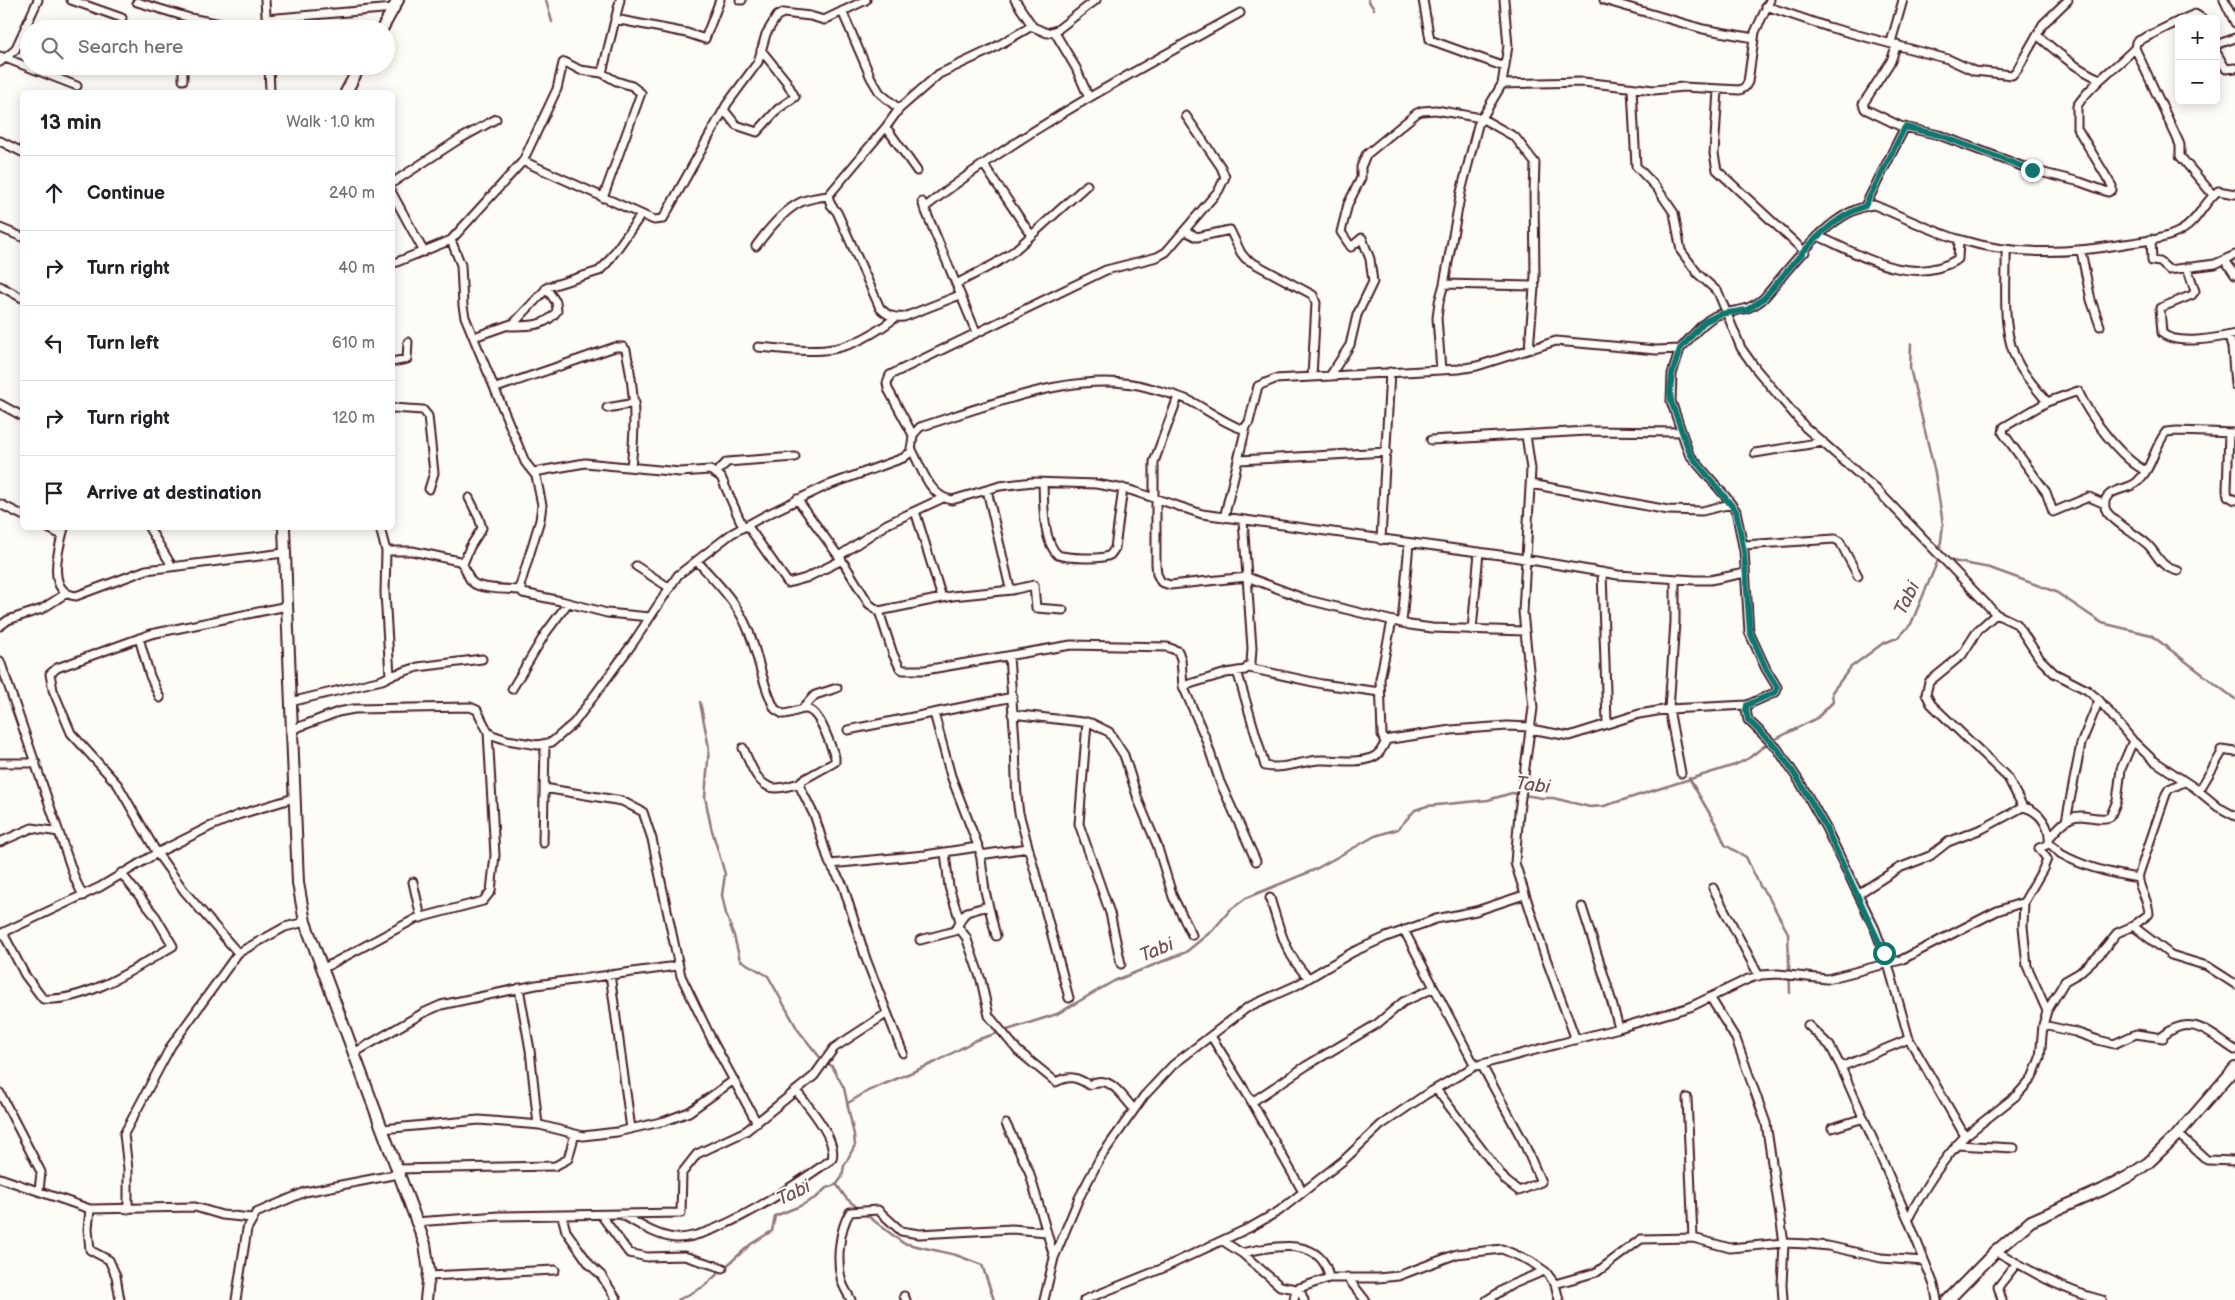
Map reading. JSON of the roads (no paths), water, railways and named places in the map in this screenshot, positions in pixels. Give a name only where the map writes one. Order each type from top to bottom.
[{"type":"main road","points":[[387,20],[396,4]]},
{"type":"main road","points":[[347,90],[355,75]]},
{"type":"main road","points":[[284,530],[298,883],[305,922],[415,1222],[425,1244],[429,1276],[426,1300]]},
{"type":"main road","points":[[1948,1300],[1996,1251],[2031,1221],[2076,1203],[2129,1176],[2148,1163],[2178,1134],[2235,1068]]},
{"type":"street","points":[[29,20],[38,0]]},
{"type":"street","points":[[71,0],[122,18]]},
{"type":"street","points":[[265,0],[266,19],[396,4]]},
{"type":"street","points":[[602,73],[620,0]]},
{"type":"street","points":[[614,19],[687,33],[705,39],[720,0]]},
{"type":"street","points":[[524,161],[641,215],[659,220],[668,214],[724,110],[758,62],[766,34],[777,16],[783,13],[810,16],[824,20],[866,0]]},
{"type":"street","points":[[1015,0],[1032,26],[1041,32],[1047,33],[1054,31],[1096,0]]},
{"type":"street","points":[[1423,0],[1430,40],[1505,68]]},
{"type":"street","points":[[1440,370],[1437,318],[1460,192],[1481,118],[1490,107],[1502,84],[1505,68],[1508,34],[1504,0]]},
{"type":"street","points":[[1604,0],[1703,29],[1754,38]]},
{"type":"street","points":[[1903,0],[1891,61],[1863,104],[1865,110],[1905,127],[1939,135],[2032,170],[2111,192],[2112,186],[2077,128],[2077,106],[2100,79],[2120,64],[2135,48],[2136,42],[2175,23]]},
{"type":"street","points":[[1502,84],[1583,82],[1654,90],[1683,87],[1740,90],[1748,82],[1754,38],[1768,3],[1828,26],[1948,59],[1974,71],[2012,75],[2051,15],[2068,0]]},
{"type":"street","points":[[2224,0],[2235,23]]},
{"type":"street","points":[[137,2],[200,20]]},
{"type":"street","points":[[842,11],[870,78],[880,93],[899,109]]},
{"type":"street","points":[[976,332],[923,205],[1089,98],[1240,13]]},
{"type":"street","points":[[756,246],[764,235],[799,202],[810,198],[828,196],[899,109],[939,74],[990,50],[1032,26]]},
{"type":"street","points":[[1054,31],[1073,63],[1089,98]]},
{"type":"street","points":[[2037,35],[2067,60],[2086,73],[2100,79]]},
{"type":"street","points":[[2220,44],[2235,38]]},
{"type":"street","points":[[2,59],[15,50],[20,39]]},
{"type":"street","points":[[2135,48],[2180,145],[2180,156],[2212,195]]},
{"type":"street","points":[[724,110],[736,124],[757,132],[778,109],[795,96],[786,81],[761,50]]},
{"type":"street","points":[[2,59],[20,65]]},
{"type":"street","points":[[2220,59],[2226,69],[2235,68]]},
{"type":"street","points":[[395,263],[451,240],[524,161],[556,89],[562,63],[565,62],[580,70],[602,73],[616,81],[632,86],[641,93],[603,198]]},
{"type":"street","points":[[46,75],[77,86]]},
{"type":"street","points":[[183,75],[183,80]]},
{"type":"street","points":[[269,75],[270,90]]},
{"type":"street","points":[[1632,88],[1636,166],[1657,188],[1674,213],[1681,252],[1698,274],[1718,292],[1726,314],[1748,358],[1805,427],[1877,490],[1996,614],[2017,624],[2040,659],[2054,673],[2087,690],[2100,700],[2133,741],[2153,760],[2199,791],[2218,807],[2235,816]]},
{"type":"street","points":[[1718,90],[1714,154],[1717,170],[1768,215],[1804,252]]},
{"type":"street","points":[[1330,376],[1350,345],[1357,314],[1373,282],[1370,259],[1362,238],[1351,248],[1341,232],[1348,204],[1361,178],[1361,167],[1366,155],[1417,113],[1422,111],[1436,110],[1481,118],[1515,138],[1535,163],[1535,286],[1528,349]]},
{"type":"street","points":[[913,435],[888,389],[887,383],[890,375],[1106,270],[1157,257],[1173,246],[1219,190],[1225,177],[1221,167],[1186,116]]},
{"type":"street","points":[[395,181],[458,140],[496,119]]},
{"type":"street","points":[[886,127],[916,171]]},
{"type":"street","points":[[1865,206],[1905,127]]},
{"type":"street","points":[[0,141],[20,151]]},
{"type":"street","points":[[984,165],[1031,235]]},
{"type":"street","points":[[956,284],[996,263],[1014,251],[1087,184]]},
{"type":"street","points":[[1386,741],[1450,730],[1507,726],[1530,728],[1569,736],[1584,733],[1630,716],[1669,709],[1747,705],[1776,692],[1777,690],[1750,632],[1743,545],[1739,520],[1731,504],[1690,454],[1681,432],[1670,392],[1672,374],[1680,349],[1704,322],[1716,316],[1754,307],[1833,222],[1865,206],[1874,205],[1959,240],[2006,249],[2042,252],[2081,251],[2167,237],[2183,230],[2194,221],[2212,195],[2218,191],[2235,194]]},
{"type":"street","points":[[828,196],[880,308],[888,316],[895,318],[904,317],[960,295]]},
{"type":"street","points":[[395,199],[424,252]]},
{"type":"street","points":[[510,326],[546,288],[600,271],[641,215]]},
{"type":"street","points":[[0,228],[20,236]]},
{"type":"street","points":[[1185,231],[1197,237],[1230,230],[1246,259],[1313,295],[1316,303],[1312,377]]},
{"type":"street","points":[[1818,236],[1864,259],[1911,270],[1929,269],[1958,260],[1959,240]]},
{"type":"street","points":[[2152,239],[2152,261],[2160,262],[2170,270],[2215,264],[2235,255]]},
{"type":"street","points":[[451,240],[461,265],[463,306],[525,462],[534,472],[542,505],[540,520],[522,579],[521,590]]},
{"type":"street","points":[[2006,249],[2008,332],[2011,348],[2019,365],[2047,402]]},
{"type":"street","points":[[2081,251],[2091,300],[2100,326]]},
{"type":"street","points":[[2225,260],[2235,275]]},
{"type":"street","points":[[2187,267],[2195,291],[2192,295],[2160,308],[2162,333],[2174,339],[2200,340],[2232,335],[2235,385]]},
{"type":"street","points":[[1444,284],[1535,286]]},
{"type":"street","points":[[0,286],[20,297]]},
{"type":"street","points":[[474,337],[510,326],[531,325],[548,321],[556,312],[556,302],[546,288]]},
{"type":"street","points":[[758,347],[827,352],[853,344],[895,318]]},
{"type":"street","points":[[1224,518],[1246,427],[1258,386],[1263,382],[1275,379],[1440,370],[1477,366],[1556,341],[1656,350],[1680,349]]},
{"type":"street","points":[[395,361],[407,359],[408,342]]},
{"type":"street","points":[[496,388],[620,346],[626,350],[635,403],[635,436],[631,467]]},
{"type":"street","points":[[1381,540],[1390,372]]},
{"type":"street","points":[[488,732],[506,740],[545,744],[559,738],[574,723],[650,618],[678,575],[745,526],[797,498],[903,458],[909,454],[913,435],[920,426],[1002,401],[1071,383],[1103,380],[1137,384],[1178,397],[1241,429],[1246,427]]},
{"type":"street","points":[[2104,504],[2089,497],[2053,512],[2046,492],[2003,433],[2004,427],[2047,402],[2078,391],[2100,425],[2127,458],[2134,465],[2146,471]]},
{"type":"street","points":[[1178,397],[1154,462],[1156,564],[1157,574],[1161,582],[1170,585],[1247,577],[1308,600],[1402,623],[1432,628],[1524,631]]},
{"type":"street","points":[[607,408],[635,403]]},
{"type":"street","points":[[0,404],[20,415]]},
{"type":"street","points":[[395,408],[423,410],[428,416],[434,473],[429,489]]},
{"type":"street","points":[[1431,440],[1587,431],[1681,432]]},
{"type":"street","points":[[2178,571],[2170,569],[2154,555],[2149,546],[2107,513],[2104,504],[2106,498],[2116,490],[2136,484],[2146,471],[2166,432],[2177,431],[2232,433],[2227,490],[2228,496],[2235,500]]},
{"type":"street","points":[[1526,434],[1530,448],[1531,484],[1523,587],[1524,631],[1533,698],[1515,848],[1515,863],[1524,895],[1576,1040]]},
{"type":"street","points":[[1755,453],[1823,442]]},
{"type":"street","points":[[911,448],[930,485],[943,498],[952,500],[1000,486],[1043,482],[1096,484],[1123,488],[1187,510],[1224,518],[1479,552],[1602,572],[1675,579],[1710,580],[1745,573]]},
{"type":"street","points":[[1239,460],[1387,452]]},
{"type":"street","points":[[716,473],[727,462],[795,457]]},
{"type":"street","points":[[534,472],[584,463],[680,472],[710,470],[721,477],[745,526],[788,583],[799,580],[840,558],[869,535],[943,498]]},
{"type":"street","points":[[1043,482],[1045,518],[1049,542],[1058,555],[1072,558],[1104,557],[1109,555],[1115,548],[1123,488]]},
{"type":"street","points":[[1531,484],[1668,510],[1702,511],[1731,504]]},
{"type":"street","points":[[987,490],[1008,584],[1012,590]]},
{"type":"street","points":[[464,564],[470,547],[482,528],[469,498]]},
{"type":"street","points":[[797,498],[840,558],[869,604],[879,611],[894,654],[900,668],[903,670],[925,670],[1071,645],[1167,647],[1178,651],[1181,659],[1183,686],[1200,724],[1220,782],[1256,861]]},
{"type":"street","points":[[0,504],[20,514]]},
{"type":"street","points":[[915,511],[942,598]]},
{"type":"street","points":[[1243,520],[1252,648],[1252,663],[1249,668]]},
{"type":"street","points":[[150,530],[172,566]]},
{"type":"street","points":[[381,530],[386,551],[385,593],[390,676]]},
{"type":"street","points":[[63,531],[56,577],[59,586],[65,594],[76,596],[146,570],[284,553]]},
{"type":"street","points":[[1743,545],[1836,539],[1840,542],[1858,576]]},
{"type":"street","points":[[1402,623],[1409,543]]},
{"type":"street","points":[[386,551],[412,551],[460,561],[464,564],[472,582],[486,587],[521,590],[523,593],[607,613],[650,618]]},
{"type":"street","points":[[1472,630],[1479,552]]},
{"type":"street","points":[[697,561],[728,595],[741,614],[775,709],[782,714],[802,709],[812,710],[816,713],[835,757],[832,765],[808,776],[800,783],[779,788],[760,782],[743,748]]},
{"type":"street","points":[[636,566],[670,588]]},
{"type":"street","points":[[1602,572],[1607,723]]},
{"type":"street","points":[[1675,579],[1676,622],[1669,709],[1681,773]]},
{"type":"street","points":[[879,611],[942,598],[1012,590],[1034,585],[1036,608],[1063,610]]},
{"type":"street","points":[[0,626],[8,620],[42,609],[65,594]]},
{"type":"street","points":[[512,689],[545,634],[568,603]]},
{"type":"street","points":[[238,953],[185,892],[157,853],[118,785],[71,733],[50,679],[51,672],[57,668],[139,638],[286,606]]},
{"type":"street","points":[[1996,614],[1978,630],[1962,655],[1929,682],[1926,694],[1931,704],[2008,778],[2023,807]]},
{"type":"street","points":[[1386,741],[1382,735],[1380,692],[1392,620]]},
{"type":"street","points":[[139,638],[150,676],[160,698]]},
{"type":"street","points":[[1009,657],[1013,697],[1012,714],[1016,794],[1028,848],[1069,998]]},
{"type":"street","points":[[290,702],[382,680],[410,668],[482,659]]},
{"type":"street","points":[[0,661],[74,879],[83,896]]},
{"type":"street","points":[[1183,686],[1249,668],[1322,684],[1380,692]]},
{"type":"street","points":[[1238,671],[1265,766],[1283,766],[1319,760],[1361,760],[1372,758],[1380,753],[1386,741]]},
{"type":"street","points":[[802,709],[815,695],[837,688]]},
{"type":"street","points":[[848,730],[1013,697]]},
{"type":"street","points":[[2066,821],[2081,744],[2100,700]]},
{"type":"street","points":[[1747,705],[1748,720],[1777,748],[1801,784],[1826,828],[1858,894],[1888,964],[1909,1039],[1965,1136]]},
{"type":"street","points":[[291,730],[338,712],[354,709],[470,707],[477,710],[488,732],[495,855],[491,891],[483,901],[421,918],[403,925],[322,969]]},
{"type":"street","points":[[934,713],[950,776],[978,847],[988,906],[996,936]]},
{"type":"street","points":[[1012,714],[1087,722],[1103,727],[1109,732],[1124,755],[1139,802],[1157,845],[1173,896],[1192,935]]},
{"type":"street","points":[[1087,722],[1079,824],[1110,913],[1120,964]]},
{"type":"street","points":[[2047,1011],[2027,966],[2023,926],[2024,902],[2047,859],[2039,848],[2066,821],[2077,816],[2110,817],[2117,801],[2122,769],[2133,741]]},
{"type":"street","points":[[543,843],[545,744]]},
{"type":"street","points":[[2199,791],[2221,754],[2221,750],[2235,752]]},
{"type":"street","points":[[0,763],[36,763]]},
{"type":"street","points":[[1908,1218],[1927,1184],[1956,1145],[2017,1095],[2032,1078],[2040,1058],[2043,1025],[2047,1011],[2064,981],[2078,973],[2099,955],[2117,933],[2133,926],[2149,914],[2147,899],[2138,878],[2166,794],[2169,789],[2184,782]]},
{"type":"street","points":[[800,783],[815,817],[830,864],[848,897],[866,959],[886,1014],[903,1053]]},
{"type":"street","points":[[544,788],[622,801],[643,812],[652,839],[677,966],[685,988],[757,1123]]},
{"type":"street","points":[[121,874],[156,917],[173,946],[129,972],[91,990],[56,1000],[43,999],[25,974],[2,933],[83,896],[157,853],[238,815],[294,798]]},
{"type":"street","points":[[1858,894],[1899,868],[1930,856],[1948,842],[1984,828],[2023,807],[2030,808],[2048,827],[2049,840],[2060,853],[2115,874],[2138,878]]},
{"type":"street","points":[[0,842],[32,828],[59,832]]},
{"type":"street","points":[[830,864],[978,847]]},
{"type":"street","points":[[980,855],[1028,848]]},
{"type":"street","points":[[945,852],[949,887],[959,924],[966,937],[981,980],[989,1016],[1018,1051],[1056,1082],[1064,1078],[1077,1077],[1089,1085],[1103,1080],[1110,1082],[1134,1109]]},
{"type":"street","points":[[413,882],[421,918]]},
{"type":"street","points":[[1713,888],[1759,976]]},
{"type":"street","points":[[1044,1300],[1054,1258],[1079,1198],[1100,1158],[1134,1109],[1173,1065],[1248,1007],[1309,978],[1353,952],[1404,930],[1436,919],[1476,911],[1524,895]]},
{"type":"street","points":[[1270,898],[1285,943],[1297,967],[1309,978]]},
{"type":"street","points":[[1084,1300],[1161,1269],[1251,1228],[1279,1211],[1345,1160],[1381,1125],[1436,1089],[1478,1065],[1576,1040],[1690,1007],[1759,976],[1778,974],[1827,979],[1888,964],[1901,960],[1996,911],[2024,902]]},
{"type":"street","points":[[920,940],[951,933],[967,912],[988,906]]},
{"type":"street","points":[[1582,908],[1619,1028]]},
{"type":"street","points":[[128,1209],[128,1169],[124,1134],[171,1046],[238,953],[285,927],[305,922]]},
{"type":"street","points":[[2133,926],[2171,955],[2195,961],[2235,984]]},
{"type":"street","points":[[1404,930],[1434,988],[1523,1141],[1541,1182],[1519,1191],[1506,1181],[1436,1089]]},
{"type":"street","points":[[354,1053],[423,1013],[441,1005],[519,988],[677,966]]},
{"type":"street","points":[[610,974],[631,1129]]},
{"type":"street","points":[[519,988],[530,1050],[538,1125]]},
{"type":"street","points":[[1252,1102],[1306,1066],[1377,1024],[1403,1002],[1434,988]]},
{"type":"street","points":[[1710,997],[1736,1039],[1766,1123],[1784,1243],[1783,1300]]},
{"type":"street","points":[[415,1222],[499,1216],[681,1213],[682,1172],[688,1162],[697,1154],[746,1131],[757,1123],[820,1070],[834,1048],[886,1014]]},
{"type":"street","points":[[2043,1025],[2075,1032],[2114,1044],[2136,1034],[2163,1038],[2170,1030],[2188,1024],[2203,1029],[2235,1050]]},
{"type":"street","points":[[1808,1025],[1830,1046],[1841,1067],[1908,1218],[1934,1285],[1937,1300]]},
{"type":"street","points":[[1211,1036],[1252,1102],[1303,1192]]},
{"type":"street","points":[[1841,1067],[1909,1039]]},
{"type":"street","points":[[382,1129],[479,1120],[538,1125],[588,1136],[665,1122],[689,1112],[734,1080]]},
{"type":"street","points":[[622,1215],[658,1235],[676,1238],[697,1235],[736,1219],[821,1167],[832,1159],[833,1151],[817,1116],[796,1091]]},
{"type":"street","points":[[0,1093],[41,1172],[39,1191]]},
{"type":"street","points":[[1687,1098],[1693,1238]]},
{"type":"street","points":[[1832,1128],[1864,1118]]},
{"type":"street","points":[[1006,1124],[1029,1171],[1054,1258]]},
{"type":"street","points":[[236,1300],[247,1229],[256,1213],[305,1192],[397,1171],[555,1166],[568,1159],[576,1134]]},
{"type":"street","points":[[2178,1134],[2207,1160],[2235,1161]]},
{"type":"street","points":[[1956,1145],[2014,1148]]},
{"type":"street","points":[[0,1178],[90,1209],[195,1207],[222,1215],[252,1218]]},
{"type":"street","points":[[90,1209],[88,1229],[90,1250],[109,1260],[116,1276],[120,1300]]},
{"type":"street","points":[[851,1300],[842,1284],[840,1274],[843,1224],[850,1212],[878,1210],[900,1231],[919,1234],[1012,1229],[1047,1232]]},
{"type":"street","points":[[601,1215],[629,1253],[647,1257],[684,1256],[722,1268]]},
{"type":"street","points":[[562,1216],[566,1232],[590,1265],[601,1275],[617,1300]]},
{"type":"street","points":[[1555,1284],[1597,1272],[1642,1240],[1693,1238],[1730,1248],[1784,1243],[1828,1246],[1881,1258],[1924,1260]]},
{"type":"street","points":[[1223,1241],[1242,1253],[1280,1286],[1297,1288],[1329,1278],[1378,1278],[1406,1274],[1457,1254],[1492,1249],[1502,1250],[1530,1261],[1544,1271],[1555,1284],[1559,1300]]},
{"type":"street","points":[[1242,1253],[1273,1247],[1301,1248],[1316,1253],[1325,1264],[1329,1278]]},
{"type":"street","points":[[1996,1251],[2060,1286],[2082,1295],[2102,1300]]},
{"type":"street","points":[[2002,1300],[1998,1286],[2018,1263]]},
{"type":"street","points":[[429,1276],[556,1270]]},
{"type":"street","points":[[1487,1300],[1511,1285],[1544,1271]]},
{"type":"street","points":[[1347,1277],[1365,1300]]},
{"type":"street","points":[[1358,1292],[1363,1278]]},
{"type":"street","points":[[1294,1300],[1297,1288]]},
{"type":"street","points":[[1297,1288],[1304,1300]]},
{"type":"waterway","points":[[546,0],[552,22]]},
{"type":"waterway","points":[[1368,0],[1374,9]]},
{"type":"waterway","name":"Tabi","points":[[848,1103],[868,1091],[936,1062],[976,1040],[1057,1014],[1114,981],[1186,952],[1213,930],[1230,910],[1246,898],[1314,870],[1375,836],[1398,829],[1415,810],[1427,806],[1488,800],[1512,793],[1553,798],[1590,807],[1604,806],[1735,765],[1749,758],[1768,743],[1817,718],[1833,702],[1832,692],[1851,667],[1882,644],[1899,637],[1911,624],[1939,558],[1943,524],[1935,473],[1910,368],[1911,344]]},
{"type":"waterway","points":[[1947,560],[1990,568],[2056,592],[2102,623],[2151,635],[2235,699]]},
{"type":"waterway","points":[[678,1300],[703,1287],[751,1244],[772,1231],[775,1216],[800,1206],[817,1197],[825,1189],[837,1184],[842,1177],[844,1166],[855,1145],[844,1088],[832,1066],[822,1060],[798,1030],[768,976],[740,960],[726,914],[722,895],[725,874],[711,827],[705,797],[709,748],[700,702]]},
{"type":"waterway","points":[[1689,778],[1718,828],[1725,845],[1746,857],[1760,886],[1769,898],[1788,933],[1790,993]]},
{"type":"waterway","points":[[837,1185],[846,1198],[860,1210]]},
{"type":"waterway","points":[[864,1213],[903,1243],[956,1255],[982,1265],[994,1300]]}]
